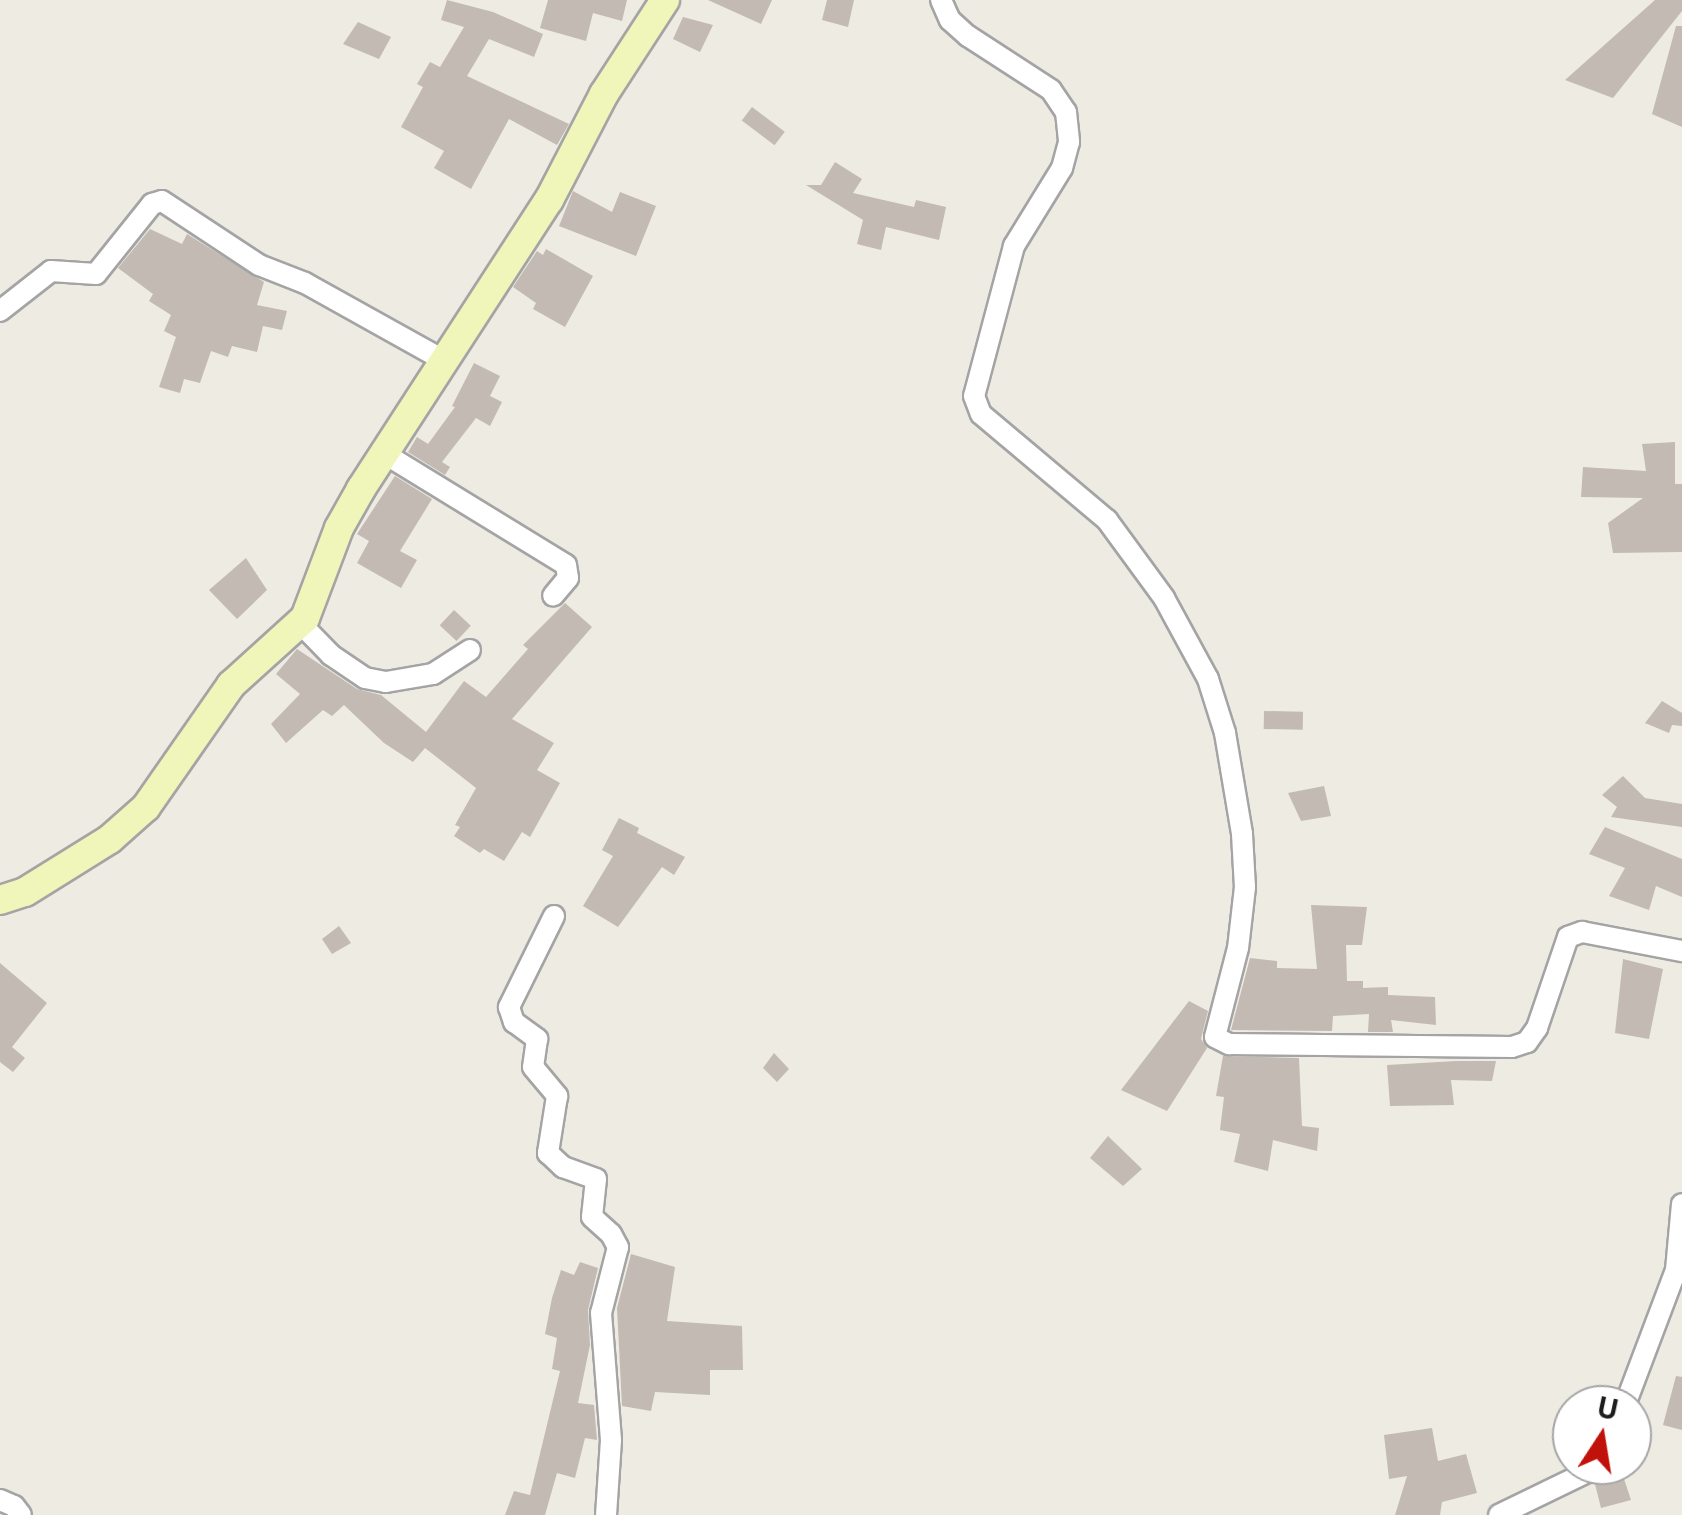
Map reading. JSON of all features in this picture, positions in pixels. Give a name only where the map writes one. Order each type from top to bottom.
[{"type":"street","points":[[0,900],[25,892],[110,839],[134,818],[231,684],[300,623],[314,601],[340,528],[550,200],[597,108],[665,0]]},
{"type":"street","points":[[941,0],[950,20],[968,36],[1052,90],[1066,112],[1069,142],[1062,168],[1014,246],[974,396],[981,414],[1107,520],[1164,598],[1208,678],[1228,750],[1242,834],[1244,887],[1238,948],[1215,1037],[1229,1044],[1512,1047],[1526,1042],[1537,1028],[1568,937],[1582,932],[1682,951]]},
{"type":"street","points":[[0,311],[51,271],[96,274],[152,204],[162,201],[265,268],[305,284],[447,362]]},
{"type":"street","points":[[385,454],[566,565],[568,578],[553,596]]},
{"type":"street","points":[[300,623],[331,655],[365,678],[386,682],[433,674],[470,650]]},
{"type":"street","points":[[554,916],[508,1007],[514,1022],[537,1039],[533,1067],[556,1096],[548,1154],[564,1167],[596,1179],[592,1217],[618,1247],[601,1314],[612,1440],[606,1515]]},
{"type":"street","points":[[1633,1385],[1676,1270],[1682,1204]]},
{"type":"street","points":[[1498,1515],[1560,1485]]},
{"type":"street","points":[[0,1500],[21,1515]]},
{"type":"building","points":[[447,0],[493,12],[543,34],[534,57],[489,39],[467,76],[569,124],[557,145],[509,119],[471,189],[434,168],[444,151],[401,127],[423,87],[417,84],[430,62],[440,67],[464,27],[441,20]]},
{"type":"building","points":[[548,0],[627,0],[622,21],[593,13],[586,41],[540,28]]},
{"type":"building","points":[[708,0],[772,0],[761,24]]},
{"type":"building","points":[[827,0],[854,0],[848,27],[822,20]]},
{"type":"building","points":[[1655,0],[1682,0],[1682,11],[1613,98],[1565,80]]},
{"type":"building","points":[[683,17],[713,25],[700,52],[673,39]]},
{"type":"building","points":[[358,22],[391,37],[379,59],[343,44]]},
{"type":"building","points":[[1676,26],[1682,26],[1682,127],[1652,114]]},
{"type":"building","points":[[752,107],[785,132],[775,145],[742,121]]},
{"type":"building","points":[[835,162],[862,179],[853,193],[914,207],[916,200],[946,207],[939,240],[886,227],[881,250],[857,244],[863,220],[806,185],[821,185]]},
{"type":"building","points":[[573,191],[612,212],[620,192],[656,206],[636,256],[559,226]]},
{"type":"building","points":[[150,229],[182,244],[187,234],[264,282],[257,305],[287,311],[282,330],[263,326],[257,352],[232,346],[228,357],[211,351],[200,383],[184,379],[180,393],[159,387],[176,337],[164,331],[171,315],[149,301],[153,294],[118,268]]},
{"type":"building","points":[[546,249],[593,276],[565,327],[533,309],[536,303],[513,287],[537,251],[543,255]]},
{"type":"building","points":[[474,363],[500,376],[490,396],[502,402],[490,426],[476,418],[442,462],[450,467],[445,475],[408,452],[417,437],[428,444],[455,407],[452,406]]},
{"type":"building","points":[[1675,442],[1675,484],[1682,484],[1682,552],[1613,553],[1608,523],[1643,498],[1581,497],[1583,467],[1646,471],[1642,444]]},
{"type":"building","points":[[395,476],[432,499],[400,551],[417,560],[401,588],[357,563],[369,541],[357,534]]},
{"type":"building","points":[[246,558],[267,590],[237,619],[209,590]]},
{"type":"building","points":[[565,603],[592,627],[512,719],[554,743],[537,770],[560,783],[530,837],[522,832],[504,861],[484,849],[480,853],[454,836],[460,827],[455,825],[476,788],[425,748],[413,762],[384,743],[344,705],[332,716],[323,710],[286,743],[271,724],[300,694],[276,674],[297,649],[357,689],[381,695],[426,732],[464,681],[486,697],[528,649],[523,645]]},
{"type":"building","points":[[454,610],[471,626],[456,641],[440,625]]},
{"type":"building","points":[[1662,701],[1682,713],[1682,726],[1672,725],[1669,733],[1645,723]]},
{"type":"building","points":[[1264,711],[1303,712],[1303,730],[1264,729]]},
{"type":"building","points":[[1623,776],[1645,798],[1682,804],[1682,827],[1611,817],[1617,807],[1602,795]]},
{"type":"building","points":[[1324,786],[1331,816],[1301,821],[1288,793]]},
{"type":"building","points":[[619,818],[639,828],[637,833],[685,857],[674,875],[662,867],[618,927],[583,906],[613,856],[602,850]]},
{"type":"building","points":[[1605,827],[1682,859],[1682,897],[1656,886],[1649,910],[1609,896],[1625,868],[1589,854]]},
{"type":"building","points":[[1311,905],[1367,907],[1362,945],[1346,945],[1347,981],[1363,981],[1363,988],[1388,987],[1388,995],[1435,997],[1436,1025],[1391,1020],[1393,1032],[1368,1032],[1369,1014],[1333,1016],[1332,1031],[1231,1030],[1250,958],[1277,961],[1277,968],[1317,969]]},
{"type":"building","points":[[339,926],[351,943],[332,954],[322,939]]},
{"type":"building","points":[[1623,959],[1663,969],[1649,1039],[1615,1033]]},
{"type":"building","points":[[0,963],[47,1003],[12,1047],[25,1058],[13,1072],[0,1062]]},
{"type":"building","points":[[1189,1001],[1208,1011],[1201,1039],[1207,1048],[1167,1111],[1121,1090]]},
{"type":"building","points":[[774,1053],[789,1069],[777,1082],[763,1068]]},
{"type":"building","points":[[1223,1056],[1299,1058],[1302,1126],[1319,1128],[1317,1151],[1273,1140],[1268,1171],[1234,1162],[1240,1134],[1220,1130],[1224,1097],[1216,1096]]},
{"type":"building","points":[[1496,1061],[1492,1081],[1451,1080],[1454,1105],[1390,1106],[1387,1065]]},
{"type":"building","points":[[1108,1136],[1142,1169],[1123,1186],[1090,1158]]},
{"type":"building","points":[[631,1254],[675,1267],[667,1321],[742,1326],[743,1370],[710,1370],[710,1395],[655,1392],[651,1411],[622,1406],[617,1308]]},
{"type":"building","points":[[580,1262],[598,1268],[588,1310],[590,1345],[578,1403],[594,1405],[597,1440],[585,1438],[575,1478],[557,1473],[545,1515],[505,1515],[514,1491],[530,1495],[560,1371],[552,1369],[557,1338],[545,1334],[552,1298],[561,1270],[574,1275]]},
{"type":"building","points":[[1676,1376],[1682,1377],[1682,1430],[1663,1425]]},
{"type":"building","points":[[1432,1428],[1438,1461],[1466,1454],[1477,1493],[1442,1502],[1440,1515],[1395,1515],[1407,1476],[1389,1479],[1384,1435]]},
{"type":"building","points":[[1595,1485],[1626,1485],[1631,1500],[1601,1508]]}]
